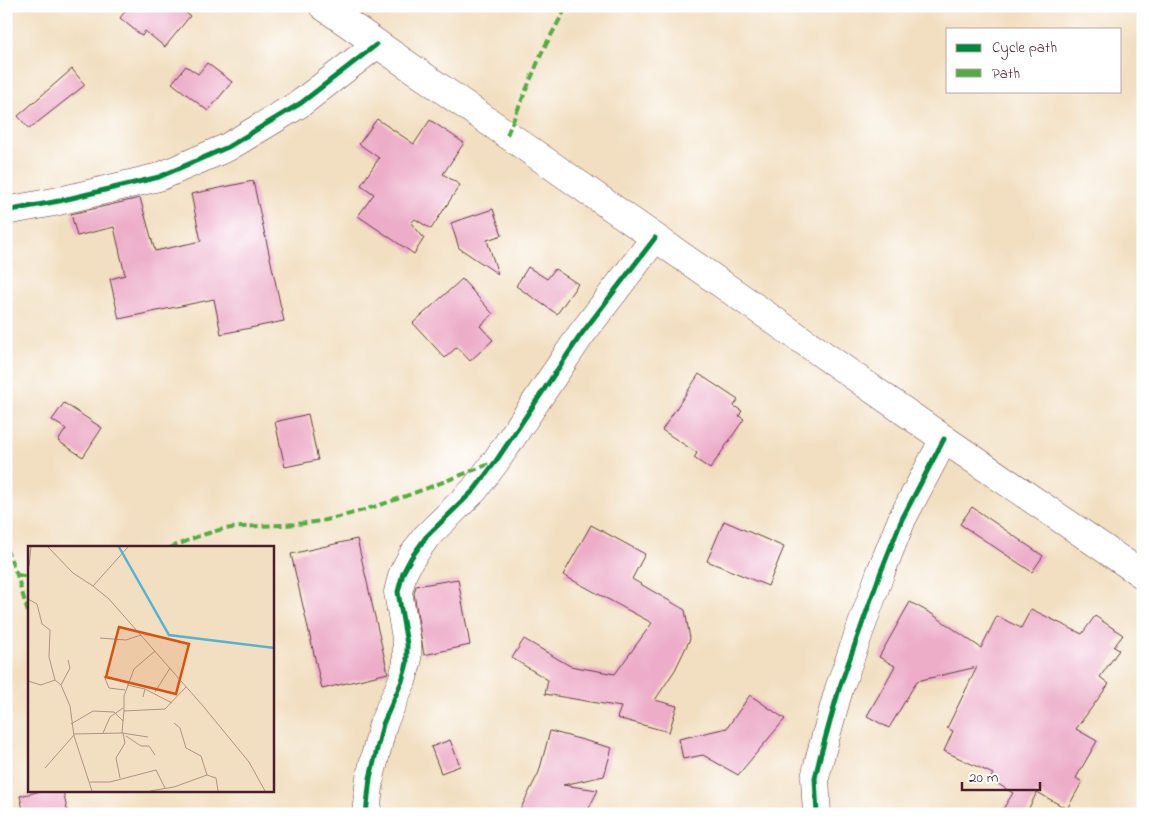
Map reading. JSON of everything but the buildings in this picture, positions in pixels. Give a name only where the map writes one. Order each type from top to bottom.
[{"type":"street","points":[[323,6],[376,45],[944,440],[1143,575]]},
{"type":"street","points":[[6,211],[59,201],[159,176],[228,147],[301,103],[376,45]]},
{"type":"street","points":[[366,814],[370,778],[384,724],[402,681],[407,663],[407,644],[398,592],[403,573],[426,537],[474,490],[496,461],[580,336],[655,238]]},
{"type":"street","points":[[817,814],[815,778],[856,639],[902,519],[944,440]]},
{"type":"marked path","points":[[507,135],[543,50],[567,6]]},
{"type":"marked path","points":[[175,546],[224,529],[308,523],[354,513],[414,493],[492,463]]},
{"type":"marked path","points":[[6,548],[17,575],[28,613]]},
{"type":"marked path","points":[[17,575],[28,577]]},
{"type":"cycle path","points":[[6,211],[59,201],[159,177],[228,147],[301,103],[376,45]]},
{"type":"cycle path","points":[[366,814],[370,778],[383,724],[402,681],[407,663],[407,644],[398,592],[403,573],[426,537],[474,490],[496,461],[580,336],[655,238]]},
{"type":"cycle path","points":[[817,814],[815,778],[839,689],[880,574],[902,519],[944,439]]}]
